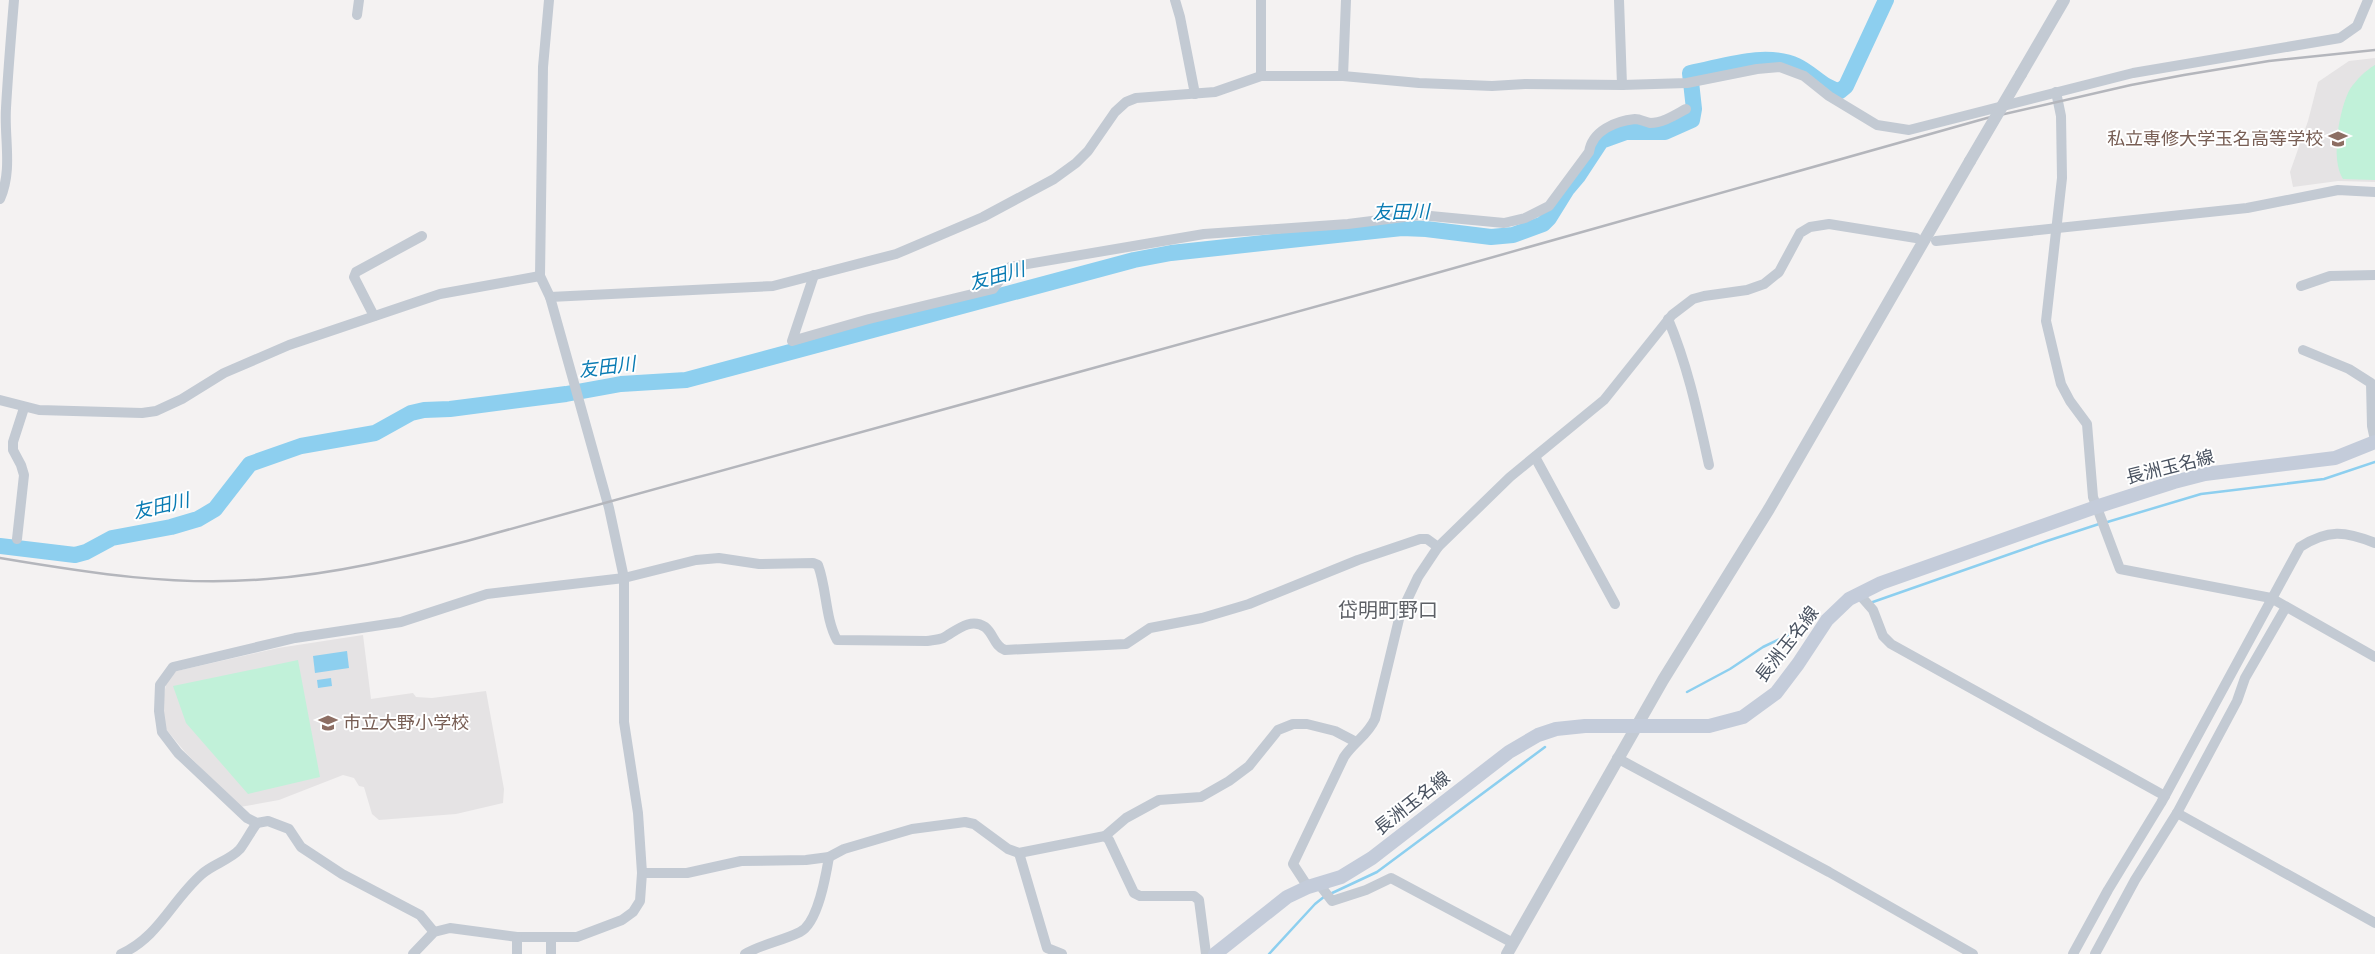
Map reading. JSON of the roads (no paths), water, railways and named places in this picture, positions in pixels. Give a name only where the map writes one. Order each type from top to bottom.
[{"type":"main road","name":"長洲玉名線","points":[[1214,954],[1287,898],[1320,890],[1372,858],[1509,752],[1538,735],[1556,729],[1585,726],[1709,726],[1743,717],[1776,693],[1827,620],[1849,599],[1881,583],[2096,507],[2174,482],[2205,474],[2335,458],[2375,441]]},
{"type":"street","points":[[0,199],[8,170],[5,144],[6,108],[14,0]]},
{"type":"street","points":[[357,15],[359,0]]},
{"type":"street","points":[[413,954],[434,932],[450,928],[516,937],[588,934],[622,920],[633,912],[640,901],[642,873],[638,813],[624,722],[624,578],[609,508],[550,297],[540,276],[543,67],[549,0]]},
{"type":"street","points":[[1175,0],[1195,94]]},
{"type":"street","points":[[1260,76],[1261,0]]},
{"type":"street","points":[[1343,76],[1346,0]]},
{"type":"street","points":[[1620,0],[1622,85]]},
{"type":"street","points":[[1916,238],[1829,224],[1810,227],[1800,233],[1779,272],[1764,284],[1747,290],[1693,299],[1668,319],[1604,400],[1510,477],[1438,547],[1418,577],[1404,604],[1375,719],[1369,732],[1356,742],[1344,757],[1293,864],[1332,901],[1366,890],[1391,878],[1511,950],[1617,758],[1769,509],[2064,0]]},
{"type":"street","points":[[550,297],[628,292],[749,289],[773,286],[896,254],[967,224],[1028,194],[1076,164],[1088,151],[1115,112],[1126,102],[1136,98],[1216,92],[1260,76],[1343,76],[1419,83],[1492,86],[1525,84],[1622,85],[1690,83],[1757,69],[1780,67],[1804,76],[1829,96],[1877,125],[1909,130],[2133,73],[2340,38],[2357,26],[2368,0]]},
{"type":"street","points":[[2056,92],[2061,116],[2062,178],[2046,321],[2061,384],[2087,424],[2093,497],[2120,569],[2271,598],[2375,657]]},
{"type":"street","points":[[814,275],[792,341],[845,328],[869,319],[993,289],[1010,267],[1204,234],[1348,224],[1420,215],[1504,223],[1525,218],[1549,206],[1589,152],[1590,143],[1609,124],[1637,119],[1649,123],[1664,120],[1686,109]]},
{"type":"street","points":[[1936,241],[2247,208],[2338,190],[2375,192]]},
{"type":"street","points":[[374,316],[354,277],[356,272],[422,236]]},
{"type":"street","points":[[0,400],[24,408],[85,413],[142,413],[156,411],[182,399],[224,373],[259,357],[374,316],[440,294],[540,276]]},
{"type":"street","points":[[2301,286],[2330,276],[2375,276]]},
{"type":"street","points":[[1668,319],[1677,341],[1697,409],[1709,464]]},
{"type":"street","points":[[2304,350],[2349,369],[2371,383],[2372,426],[2375,441]]},
{"type":"street","points":[[17,539],[24,476],[22,465],[14,450],[13,442],[24,408]]},
{"type":"street","points":[[1535,458],[1615,604]]},
{"type":"street","points":[[2073,954],[2108,890],[2165,796],[2300,547],[2316,537],[2334,533],[2356,536],[2375,543]]},
{"type":"street","points":[[434,932],[420,915],[342,874],[301,847],[289,829],[268,821],[257,823],[247,818],[178,753],[162,732],[159,711],[160,685],[173,667],[294,638],[401,622],[487,594],[624,578],[696,560],[719,558],[759,564],[813,563],[818,565],[824,582],[833,632],[837,640],[928,641],[941,639],[963,624],[978,625],[986,628],[999,648],[1005,650],[1126,644],[1150,628],[1202,618],[1249,604],[1358,560],[1420,539],[1427,539],[1438,547]]},
{"type":"street","points":[[1859,594],[1873,610],[1884,636],[1891,644],[2165,796]]},
{"type":"street","points":[[2095,954],[2135,880],[2176,813],[2237,701],[2245,678],[2286,607]]},
{"type":"street","points":[[642,873],[687,873],[741,861],[806,860],[828,856],[844,848],[912,829],[965,822],[974,824],[1008,849],[1019,852],[1105,836],[1126,818],[1159,800],[1201,797],[1229,781],[1249,766],[1278,730],[1293,724],[1307,724],[1335,731],[1356,742]]},
{"type":"street","points":[[1617,758],[1820,868],[1972,954]]},
{"type":"street","points":[[2176,813],[2375,924]]},
{"type":"street","points":[[121,954],[148,938],[160,926],[183,894],[203,873],[239,850],[257,823]]},
{"type":"street","points":[[1105,836],[1109,840],[1134,893],[1140,896],[1194,896],[1199,900],[1206,954]]},
{"type":"street","points":[[1019,852],[1047,948],[1062,954]]},
{"type":"street","points":[[744,954],[772,941],[802,931],[814,912],[826,882],[828,856]]},
{"type":"street","points":[[516,937],[516,954]]},
{"type":"street","points":[[551,937],[551,954]]},
{"type":"water","points":[[347,651],[349,668],[315,673],[313,656]]},
{"type":"water","points":[[331,678],[332,686],[318,688],[317,680]]},
{"type":"waterway","name":"友田川","points":[[0,546],[75,555],[86,552],[112,538],[171,527],[198,519],[215,509],[250,464],[301,446],[375,433],[411,413],[566,394],[621,384],[686,380],[1134,260],[1171,253],[1402,228],[1491,237],[1513,235],[1543,224],[1549,218],[1601,141],[1626,132],[1665,132],[1692,120],[1694,109],[1690,73],[1744,62],[1771,60],[1797,66],[1823,84],[1840,91],[1846,86],[1886,0]]},
{"type":"waterway","points":[[2104,523],[2201,494],[2324,479],[2375,462]]},
{"type":"waterway","points":[[1870,603],[2099,524]]},
{"type":"waterway","points":[[1687,692],[1730,669],[1763,647],[1803,628]]},
{"type":"waterway","points":[[1330,894],[1377,872],[1545,747]]},
{"type":"waterway","points":[[1269,954],[1315,904],[1325,896]]},
{"type":"railway","points":[[0,558],[133,577],[200,581],[292,577],[393,559],[467,541],[1394,285],[1987,118],[2131,85],[2184,75],[2269,61],[2375,50]]},
{"type":"place","name":"私立専修大学玉名高等学校","points":[[2338,139]]},
{"type":"place","name":"市立大野小学校","points":[[328,723]]},
{"type":"district","name":"岱明町野口","points":[[1388,610]]}]
